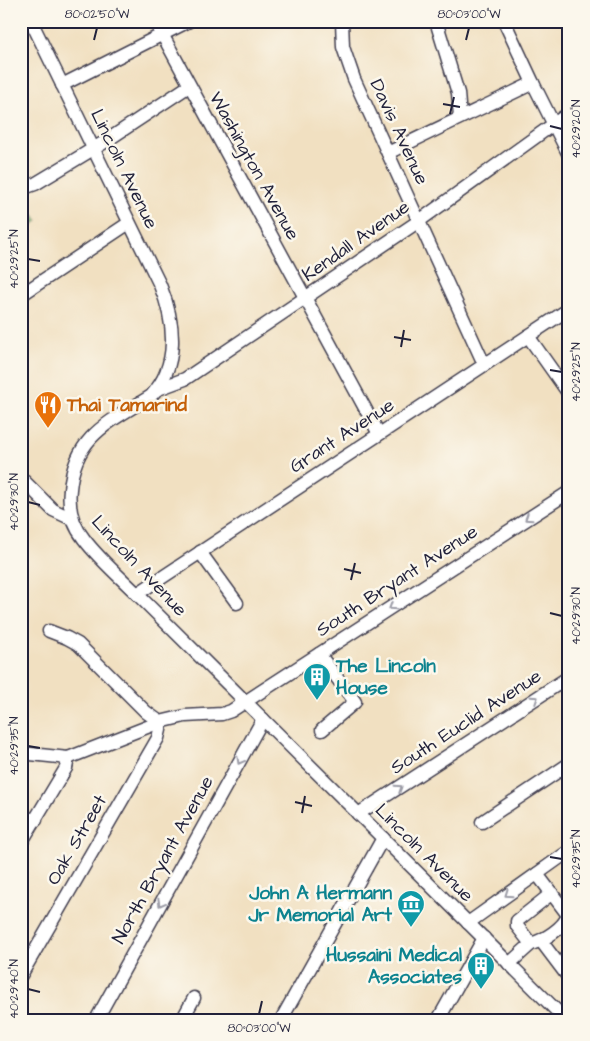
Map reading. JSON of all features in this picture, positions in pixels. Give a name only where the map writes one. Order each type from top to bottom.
[{"type":"street","name":"Lincoln Avenue","points":[[31,21],[160,285],[172,320],[172,345],[169,362],[158,389],[151,396],[98,430],[78,454],[71,474],[69,496],[72,519],[84,539],[137,594],[566,1020]]},
{"type":"street","name":"Washington Avenue","points":[[155,21],[188,86],[379,434]]},
{"type":"street","points":[[62,85],[189,21]]},
{"type":"street","name":"Davis Avenue","points":[[342,21],[343,47],[354,80],[484,364]]},
{"type":"street","points":[[436,21],[458,93],[460,116]]},
{"type":"street","points":[[504,21],[532,83],[569,155]]},
{"type":"street","points":[[388,153],[460,116],[476,111],[532,83]]},
{"type":"street","points":[[21,189],[34,184],[94,149],[188,86]]},
{"type":"street","name":"Kendall Avenue","points":[[158,389],[185,379],[305,299],[569,113]]},
{"type":"street","points":[[21,295],[129,223]]},
{"type":"street","name":"Grant Avenue","points":[[137,594],[569,308]]},
{"type":"street","points":[[528,336],[569,394]]},
{"type":"street","points":[[21,478],[54,510],[72,519]]},
{"type":"street","name":"South Bryant Avenue","points":[[68,758],[160,722],[185,716],[222,714],[231,711],[569,492]]},
{"type":"street","points":[[200,552],[237,603]]},
{"type":"street","points":[[49,631],[78,644],[146,712],[160,722]]},
{"type":"street","points":[[319,654],[355,702],[322,730]]},
{"type":"street","name":"South Euclid Avenue","points":[[358,814],[569,677]]},
{"type":"street","name":"North Bryant Avenue","points":[[96,1020],[263,719]]},
{"type":"street","name":"Oak Street","points":[[21,975],[158,738],[160,722]]},
{"type":"street","points":[[21,753],[68,758],[66,768],[21,843]]},
{"type":"street","points":[[482,822],[569,764]]},
{"type":"street","points":[[21,817],[36,820]]},
{"type":"street","points":[[281,1020],[383,838]]},
{"type":"street","points":[[468,923],[569,851]]},
{"type":"street","points":[[509,964],[566,922],[568,915],[537,874]]},
{"type":"street","points":[[552,893],[517,921],[517,926],[569,978]]},
{"type":"street","points":[[438,1020],[484,938]]},
{"type":"street","points":[[182,1020],[194,998]]},
{"type":"green space","points":[[21,204],[27,204],[38,221],[21,232]]},
{"type":"place","name":"Thai Tamarind","points":[[48,429]]},
{"type":"place","name":"The Lincoln House","points":[[317,701]]},
{"type":"place","name":"John A Hermann Jr Memorial Art","points":[[411,928]]},
{"type":"place","name":"Hussaini Medical Associates","points":[[481,990]]}]
